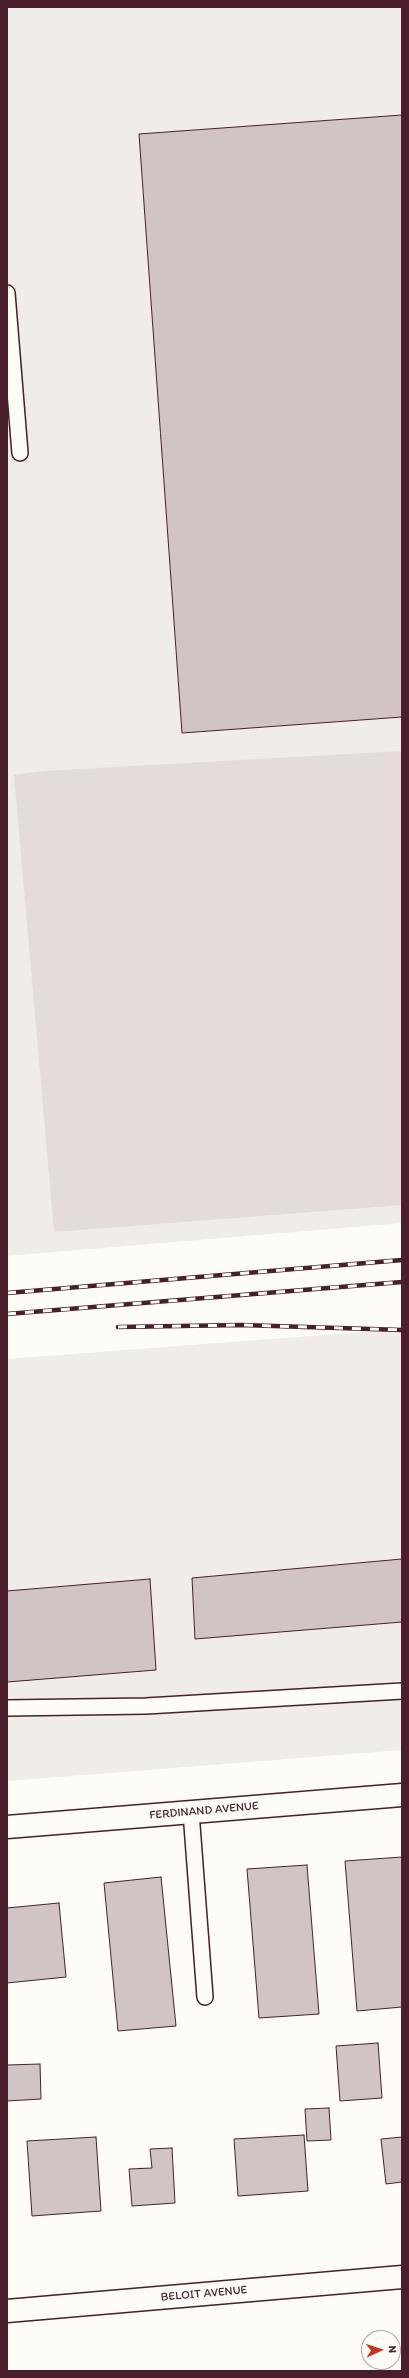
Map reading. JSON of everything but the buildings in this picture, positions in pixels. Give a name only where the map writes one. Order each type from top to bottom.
[{"type":"street","name":"FERDINAND AVENUE","points":[[7,1827],[402,1796]]},
{"type":"street","name":"BELOIT AVENUE","points":[[7,2311],[402,2277]]},
{"type":"lane","points":[[7,293],[20,453]]},
{"type":"lane","points":[[7,1708],[146,1706],[402,1691]]},
{"type":"lane","points":[[191,1812],[205,1997]]},
{"type":"shaded area","points":[[7,7],[402,7],[402,1223],[7,1256]]},
{"type":"shaded area","points":[[402,751],[402,1205],[54,1232],[14,775],[44,771]]},
{"type":"shaded area","points":[[402,1329],[402,1750],[7,1781],[7,1359]]},
{"type":"railway","points":[[7,1293],[402,1260]]},
{"type":"railway","points":[[7,1314],[402,1282]]},
{"type":"railway","points":[[118,1327],[242,1325],[402,1330]]}]
